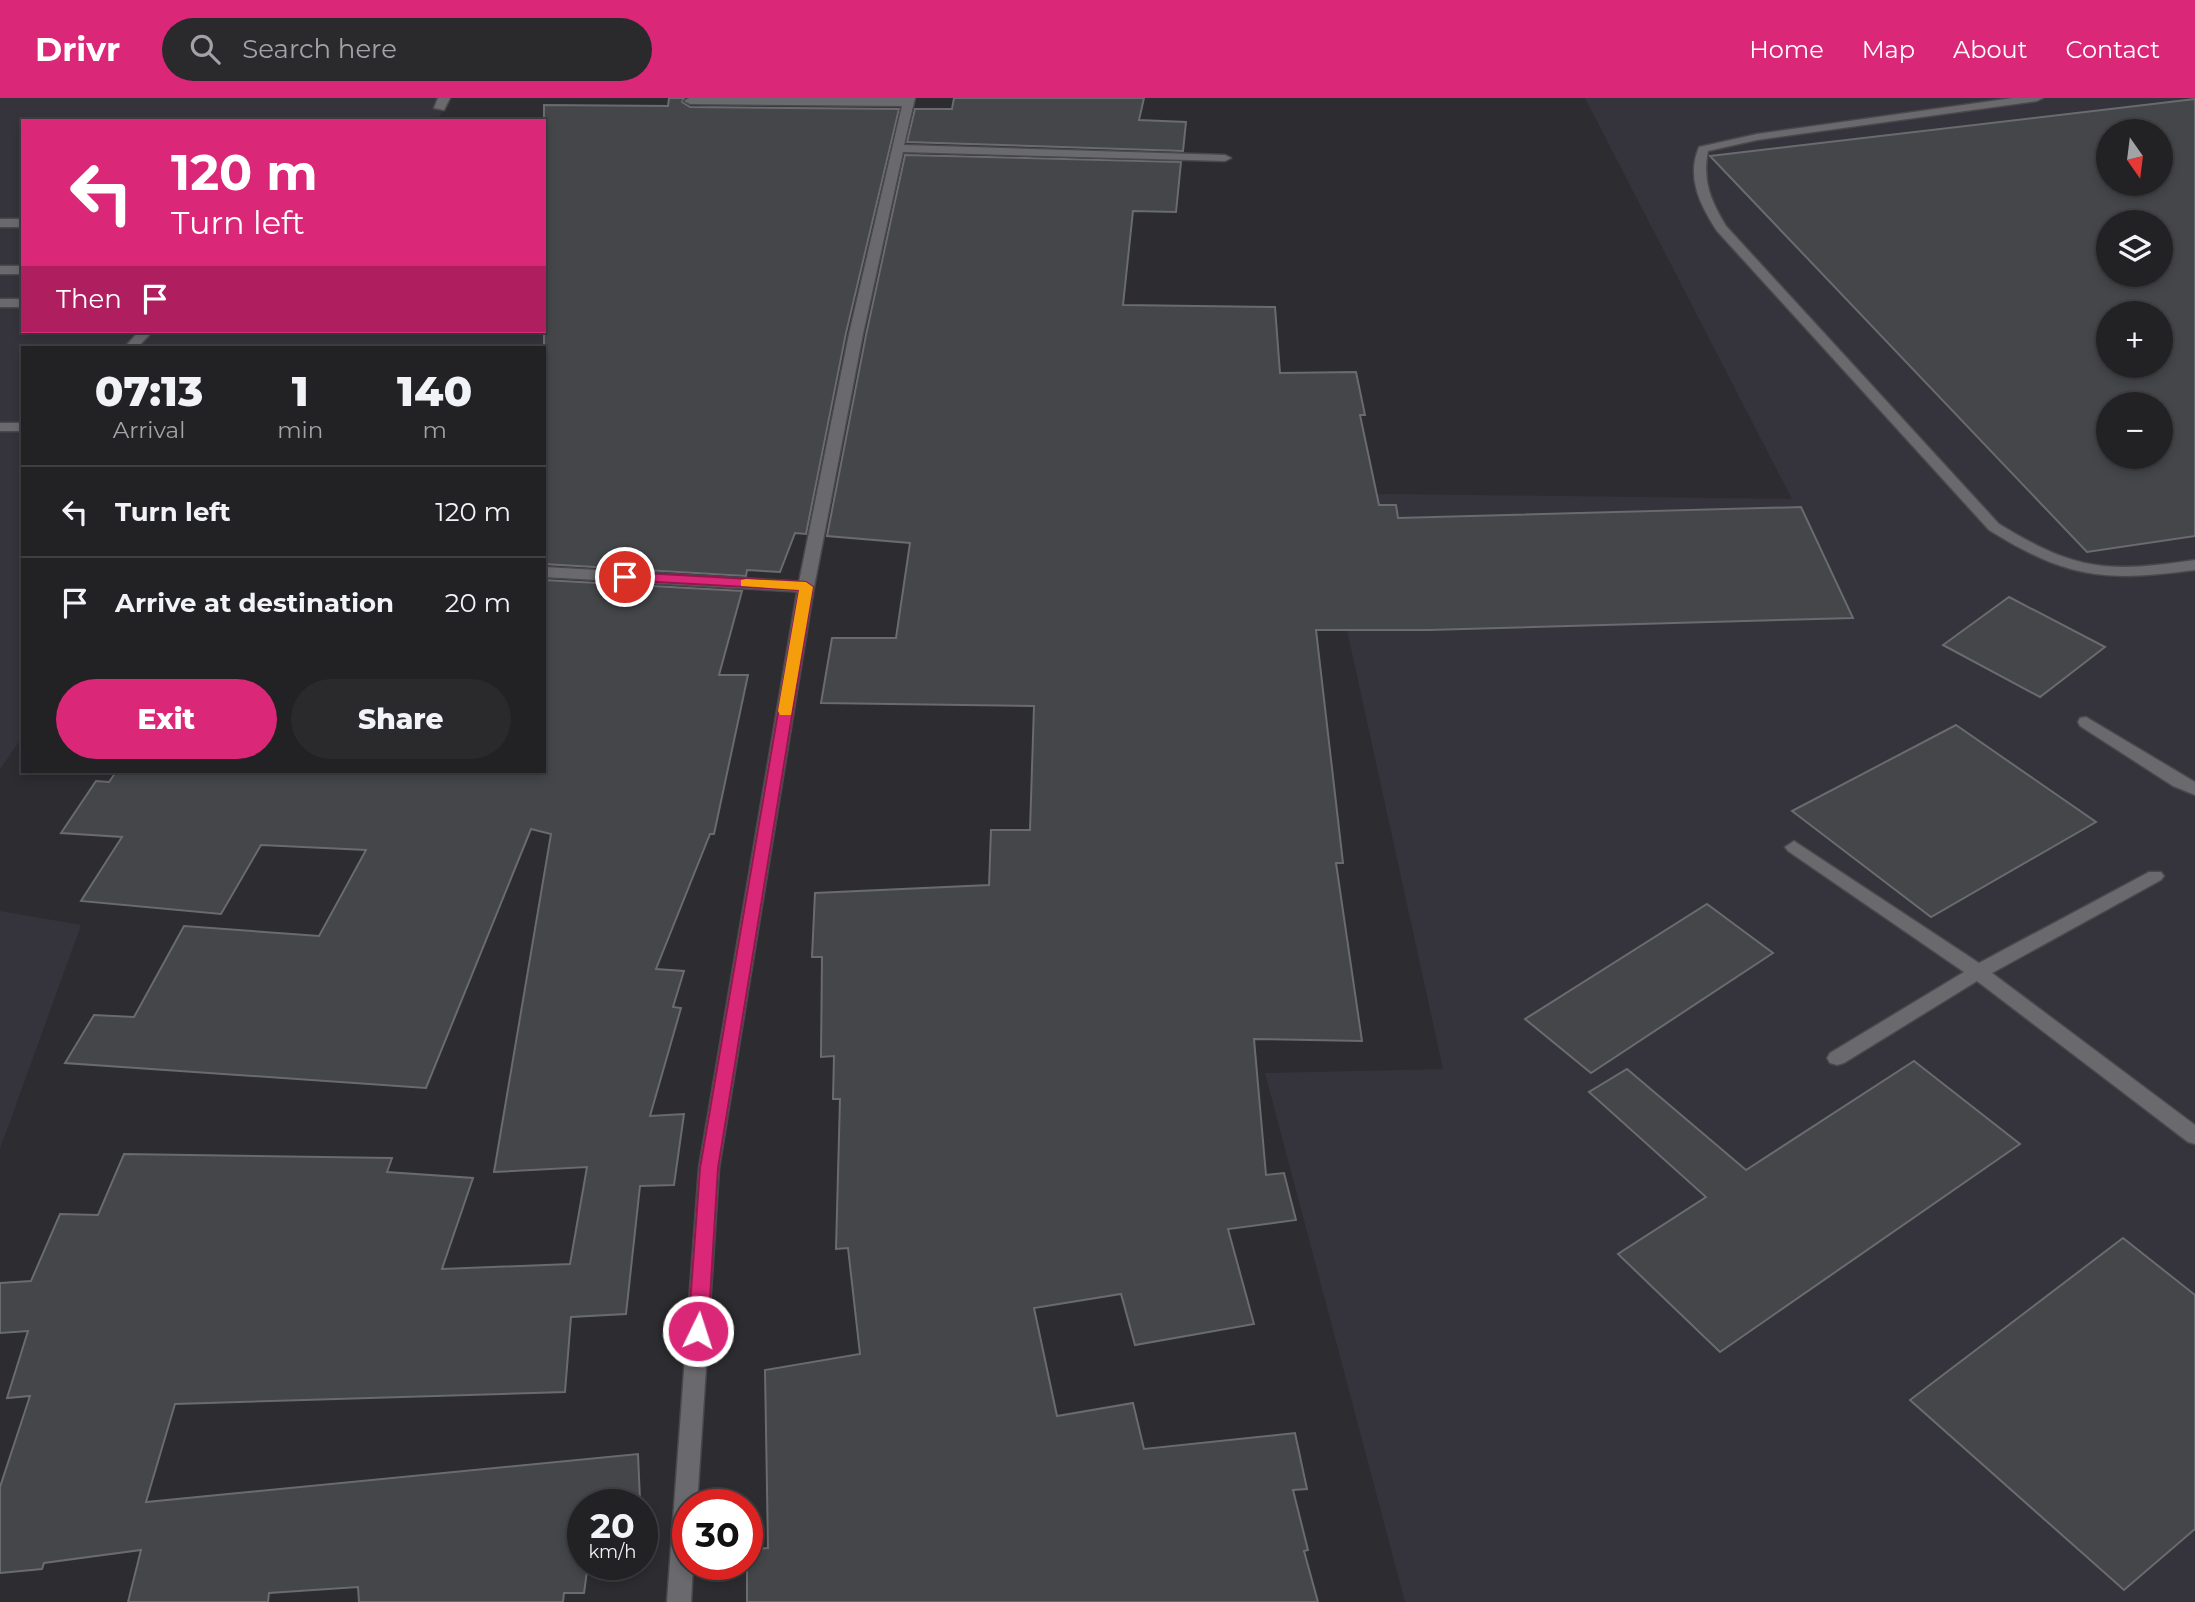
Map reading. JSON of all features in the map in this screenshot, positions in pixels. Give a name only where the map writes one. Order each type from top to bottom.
[{"type":"street","points":[[2036,98],[1757,137],[1703,149],[1698,172],[1703,198],[1721,229],[1994,527],[2039,555],[2088,571],[2133,574],[2195,565]]},
{"type":"street","points":[[679,1602],[709,1168],[806,587],[856,334],[908,101],[690,101]]},
{"type":"street","points":[[898,148],[1225,158]]},
{"type":"street","points":[[0,223],[21,223]]},
{"type":"street","points":[[0,270],[21,270]]},
{"type":"street","points":[[0,303],[21,303]]},
{"type":"street","points":[[132,346],[144,333]]},
{"type":"street","points":[[0,426],[21,427]]},
{"type":"street","points":[[546,572],[806,587]]},
{"type":"street","points":[[2086,722],[2179,782],[2195,789]]},
{"type":"street","points":[[1794,847],[1978,972],[2195,1136]]},
{"type":"street","points":[[1837,1058],[1978,972],[2155,876]]},
{"type":"shaded area","points":[[0,98],[449,98],[438,119],[21,119],[21,333],[544,333],[544,346],[21,346],[21,739],[0,769]]},
{"type":"shaded area","points":[[1585,98],[2195,98],[2195,1602],[1405,1602],[1265,1073],[1443,1069],[1317,493],[1792,499]]},
{"type":"shaded area","points":[[0,911],[81,925],[0,1149]]},
{"type":"building","points":[[669,98],[684,98],[682,102],[690,107],[899,109],[846,333],[806,534],[795,533],[780,572],[747,570],[746,576],[546,564],[544,105],[668,106]]},
{"type":"building","points":[[954,98],[1144,98],[1139,120],[1186,122],[1183,151],[907,142],[915,109],[952,109]]},
{"type":"building","points":[[2195,99],[2195,536],[2087,552],[1710,156]]},
{"type":"building","points":[[905,155],[1181,162],[1176,212],[1133,211],[1123,305],[1275,307],[1280,373],[1356,372],[1365,415],[1360,415],[1379,505],[1396,505],[1398,518],[1801,507],[1853,618],[1429,630],[1316,630],[1343,863],[1336,863],[1362,1041],[1254,1039],[1266,1175],[1284,1173],[1296,1220],[1228,1229],[1254,1324],[1135,1345],[1121,1294],[1034,1308],[1057,1416],[1133,1403],[1144,1449],[1295,1433],[1307,1489],[1293,1490],[1308,1550],[1304,1551],[1318,1602],[747,1602],[747,1580],[763,1580],[763,1548],[768,1548],[765,1370],[860,1354],[848,1248],[836,1249],[840,1099],[833,1099],[834,1056],[821,1057],[822,957],[812,957],[815,893],[989,885],[991,830],[1030,830],[1034,706],[821,703],[832,638],[896,638],[910,543],[827,536],[866,335]]},
{"type":"building","points":[[546,580],[742,591],[719,675],[748,675],[714,834],[710,834],[656,969],[684,971],[673,1007],[681,1008],[650,1116],[684,1114],[674,1185],[640,1186],[626,1314],[571,1317],[565,1392],[175,1404],[146,1502],[638,1454],[640,1489],[567,1489],[567,1580],[586,1580],[584,1593],[564,1593],[563,1602],[359,1602],[358,1587],[269,1593],[268,1602],[128,1602],[141,1550],[44,1563],[42,1569],[0,1573],[0,1487],[30,1396],[7,1398],[28,1331],[0,1333],[0,1283],[31,1281],[60,1214],[98,1215],[124,1154],[392,1158],[387,1172],[473,1178],[442,1269],[570,1264],[587,1167],[494,1172],[551,834],[531,829],[426,1088],[65,1063],[94,1015],[134,1017],[184,926],[319,936],[366,850],[261,845],[221,914],[81,901],[122,837],[61,833],[96,781],[109,782],[115,773],[546,773]]},
{"type":"building","points":[[2009,597],[2105,647],[2040,697],[1943,645]]},
{"type":"building","points":[[1956,725],[2096,822],[1931,917],[1792,811]]},
{"type":"building","points":[[1707,904],[1773,953],[1591,1073],[1525,1019]]},
{"type":"building","points":[[1914,1061],[2020,1144],[1720,1352],[1618,1254],[1706,1197],[1589,1092],[1627,1069],[1746,1170]]},
{"type":"building","points":[[2123,1238],[2195,1295],[2195,1529],[2124,1590],[1910,1400]]},
{"type":"slow traffic","points":[[746,583],[806,587],[786,711]]},
{"type":"route","points":[[625,577],[806,587],[709,1168],[698,1331]]}]
